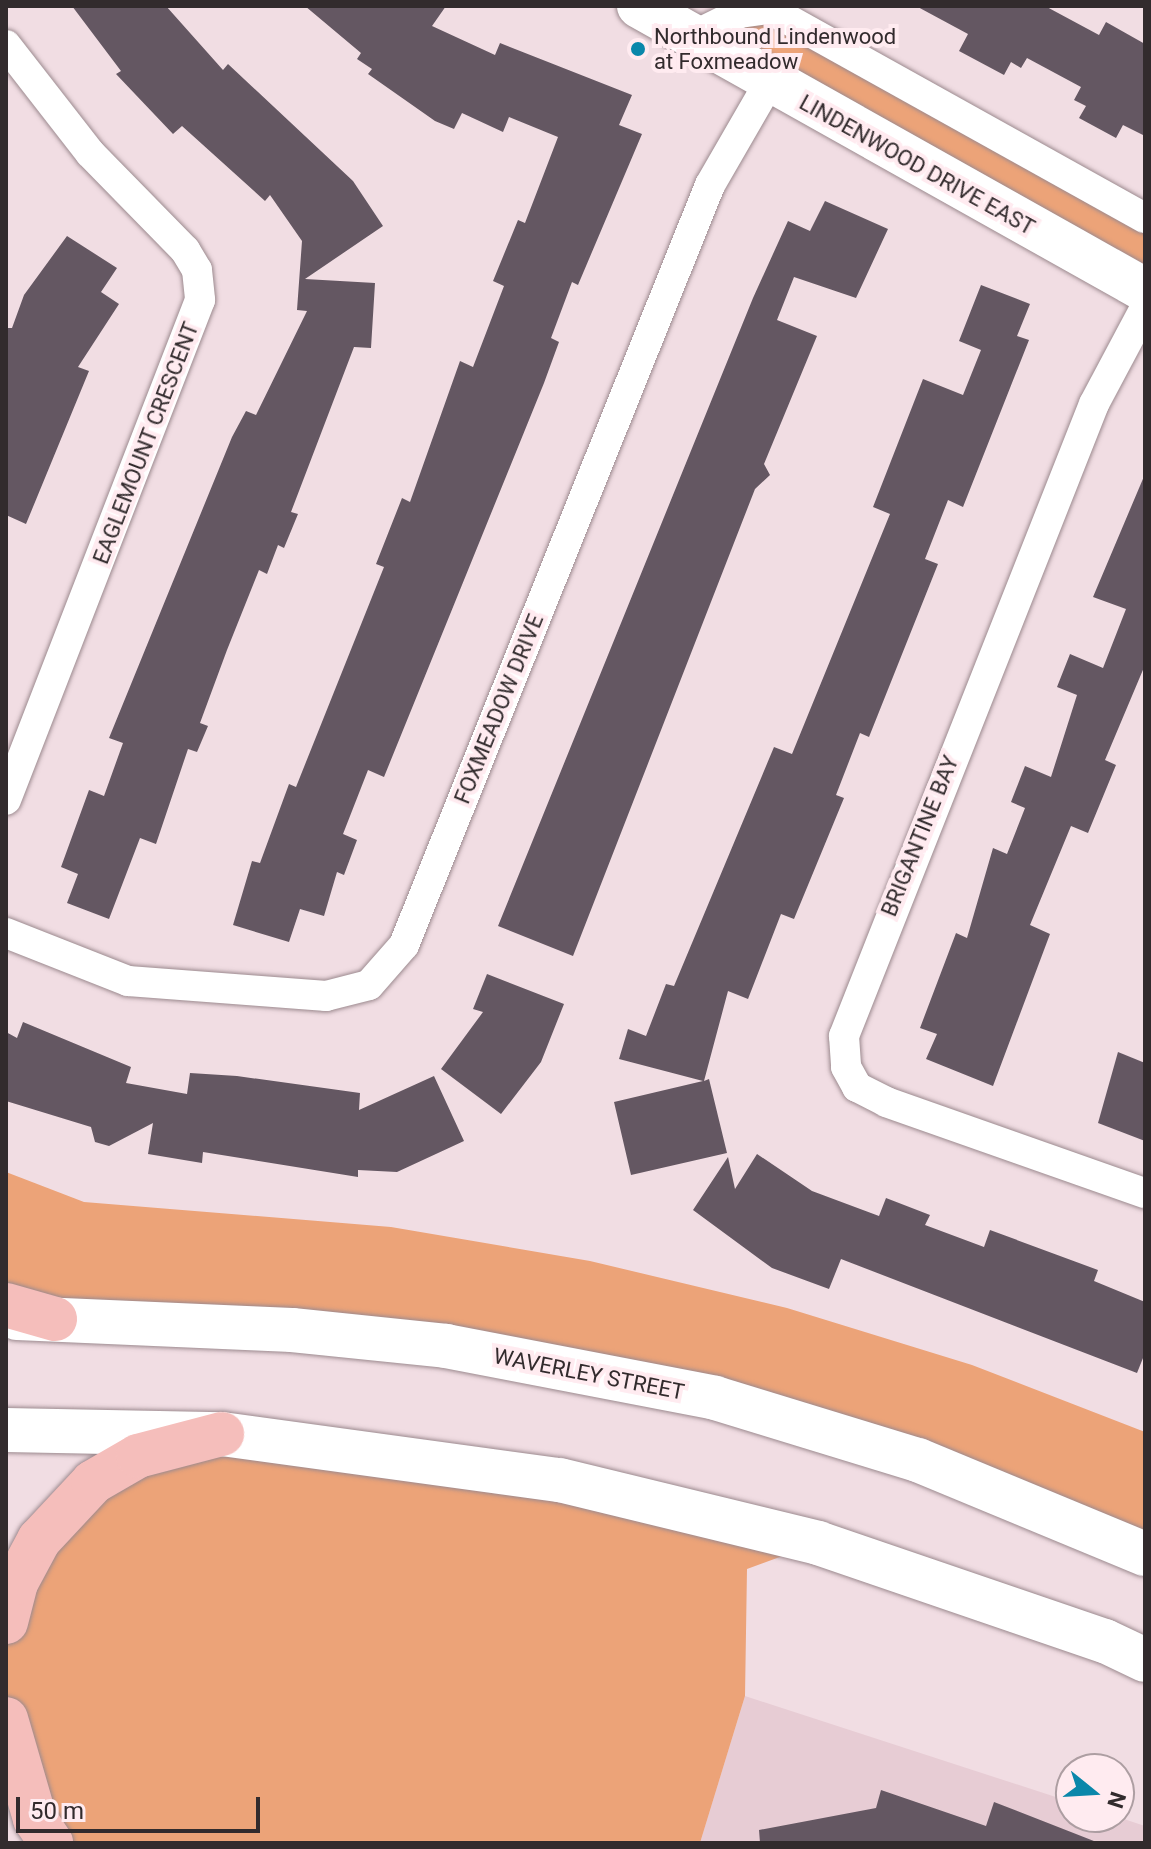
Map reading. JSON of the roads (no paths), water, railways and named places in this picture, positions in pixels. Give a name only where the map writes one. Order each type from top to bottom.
[{"type":"main road","name":"LINDENWOOD DRIVE EAST","points":[[639,6],[769,83],[1145,290]]},
{"type":"main road","points":[[6,1305],[55,1319]]},
{"type":"main road","name":"WAVERLEY STREET","points":[[6,1318],[292,1330],[446,1346],[715,1398],[918,1460],[1145,1554]]},
{"type":"main road","points":[[6,1430],[222,1434],[560,1480],[818,1543],[1105,1641],[1145,1660]]},
{"type":"main road","points":[[6,1622],[16,1583],[39,1540],[93,1482],[138,1456],[222,1434]]},
{"type":"main road","points":[[6,1719],[35,1819],[51,1843]]},
{"type":"main road","points":[[6,1819],[26,1843]]},
{"type":"street","points":[[691,37],[740,13],[769,9],[1145,218]]},
{"type":"street","name":"EAGLEMOUNT CRESCENT","points":[[6,45],[90,153],[185,250],[197,270],[200,300],[6,800]]},
{"type":"street","name":"FOXMEADOW DRIVE","points":[[6,933],[128,981],[326,996],[369,985],[404,945],[710,185],[769,83]]},
{"type":"street","name":"BRIGANTINE BAY","points":[[1145,308],[1094,404],[844,1036],[846,1067],[857,1087],[886,1102],[1145,1193]]},
{"type":"place","name":"Northbound Lindenwood at Foxmeadow","points":[[638,49]]}]
